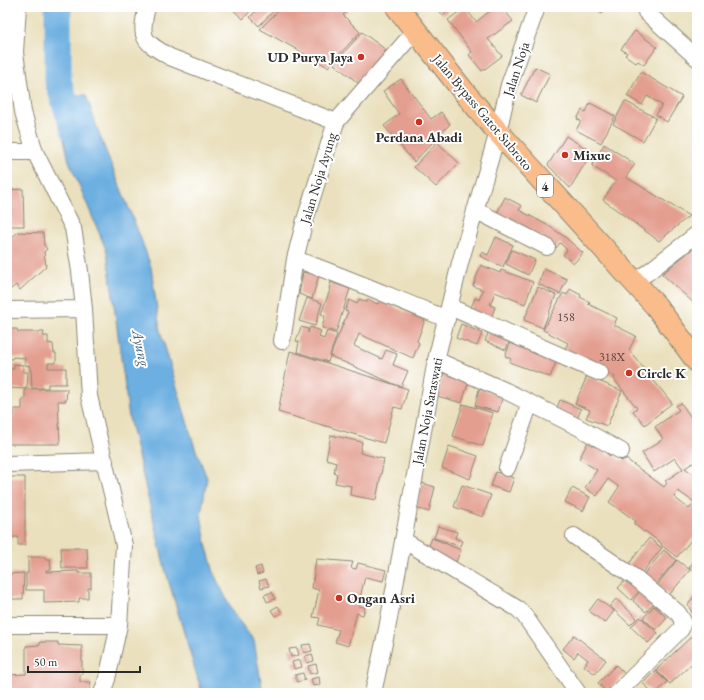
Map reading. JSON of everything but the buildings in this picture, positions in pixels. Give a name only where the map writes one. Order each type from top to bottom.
[{"type":"highway","name":"Jalan Bypass Gatot Subroto","points":[[397,7],[464,92],[500,123],[545,185],[656,306],[697,361]]},
{"type":"street","points":[[18,7],[15,52],[23,112],[35,152],[73,228],[84,309],[89,396],[124,545],[118,625],[107,679],[102,693]]},
{"type":"street","points":[[147,7],[143,31],[150,46],[170,57],[336,122]]},
{"type":"street","name":"Jalan Noja","points":[[500,123],[510,86],[537,7]]},
{"type":"street","points":[[646,12],[697,58]]},
{"type":"street","name":"Jalan Noja Ayung","points":[[282,341],[295,259],[305,220],[336,122],[416,31]]},
{"type":"street","name":"Jalan Noja Saraswati","points":[[373,693],[387,629],[436,360],[449,313],[460,263],[500,123]]},
{"type":"street","points":[[7,152],[35,152]]},
{"type":"street","points":[[475,210],[547,247]]},
{"type":"street","points":[[634,281],[697,234]]},
{"type":"street","points":[[295,259],[337,274],[389,296],[449,313],[600,373]]},
{"type":"street","points":[[7,310],[84,309]]},
{"type":"street","points":[[436,360],[578,426],[621,451]]},
{"type":"street","points":[[507,468],[530,403]]},
{"type":"street","points":[[7,464],[105,461]]},
{"type":"street","points":[[574,536],[637,579],[678,613],[683,621],[681,629],[617,693]]},
{"type":"street","points":[[403,540],[518,609],[578,693]]},
{"type":"street","points":[[7,625],[118,625]]},
{"type":"water","points":[[86,95],[101,139],[151,267],[160,330],[194,445],[207,478],[201,515],[206,544],[215,576],[234,614],[254,641],[263,693],[202,693],[165,569],[129,418],[107,252],[69,161],[54,96]]},
{"type":"waterway","name":"Ayung","points":[[58,7],[58,81],[74,130]]},
{"type":"place","name":"UD Purya Jaya","points":[[361,57]]},
{"type":"place","name":"Perdana Abadi","points":[[419,122]]},
{"type":"place","name":"Mixue","points":[[565,155]]},
{"type":"place","name":"Circle K","points":[[629,373]]},
{"type":"place","name":"Ongan Asri","points":[[339,598]]}]
